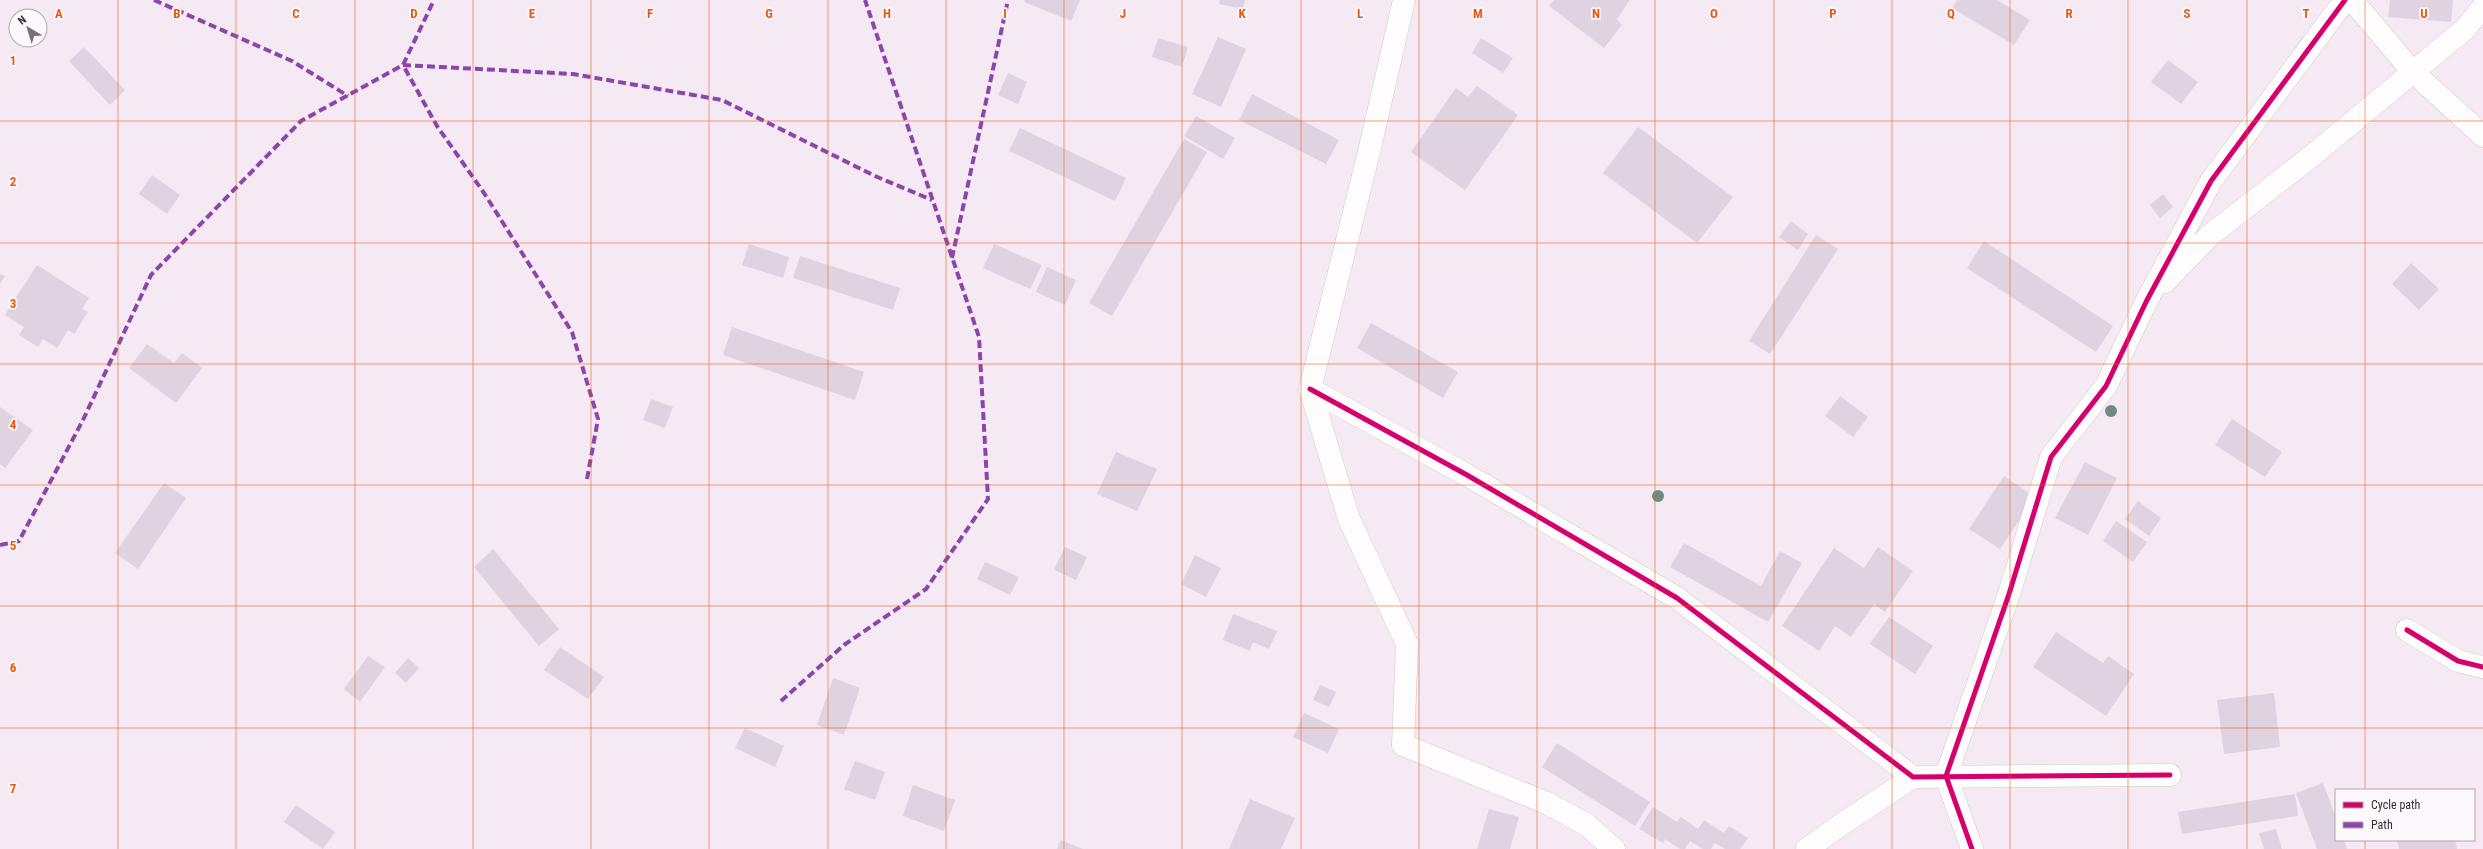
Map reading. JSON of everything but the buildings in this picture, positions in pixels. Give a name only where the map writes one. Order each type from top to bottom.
[{"type":"street","points":[[1404,0],[1369,152],[1310,389],[1349,519],[1407,644],[1403,744],[1547,803],[1587,825],[1614,849]]},
{"type":"street","points":[[1972,849],[1946,776],[2009,594],[2052,457],[2106,386],[2146,302],[2211,181],[2345,0]]},
{"type":"street","points":[[2352,0],[2412,72],[2483,136]]},
{"type":"street","points":[[2146,302],[2209,236],[2308,159],[2465,29],[2483,7]]},
{"type":"street","points":[[1310,389],[1467,475],[1677,598],[1913,777]]},
{"type":"street","points":[[2407,630],[2458,661],[2483,667]]},
{"type":"street","points":[[1807,849],[1913,777],[2170,775]]},
{"type":"marked path","points":[[154,0],[292,61],[348,96]]},
{"type":"marked path","points":[[0,545],[19,541],[83,420],[151,275],[301,121],[403,65],[434,0]]},
{"type":"marked path","points":[[781,701],[844,645],[926,589],[988,499],[979,337],[865,0]]},
{"type":"marked path","points":[[952,258],[1008,0]]},
{"type":"marked path","points":[[587,479],[598,419],[572,332],[484,193],[437,126],[403,65],[573,74],[722,100],[875,176],[932,200]]},
{"type":"cycle path","points":[[1972,849],[1946,776],[2009,594],[2051,457],[2106,386],[2146,302],[2211,181],[2345,0]]},
{"type":"cycle path","points":[[1310,389],[1467,475],[1677,598],[1913,777],[2170,775]]},
{"type":"cycle path","points":[[2407,630],[2458,661],[2483,667]]}]
